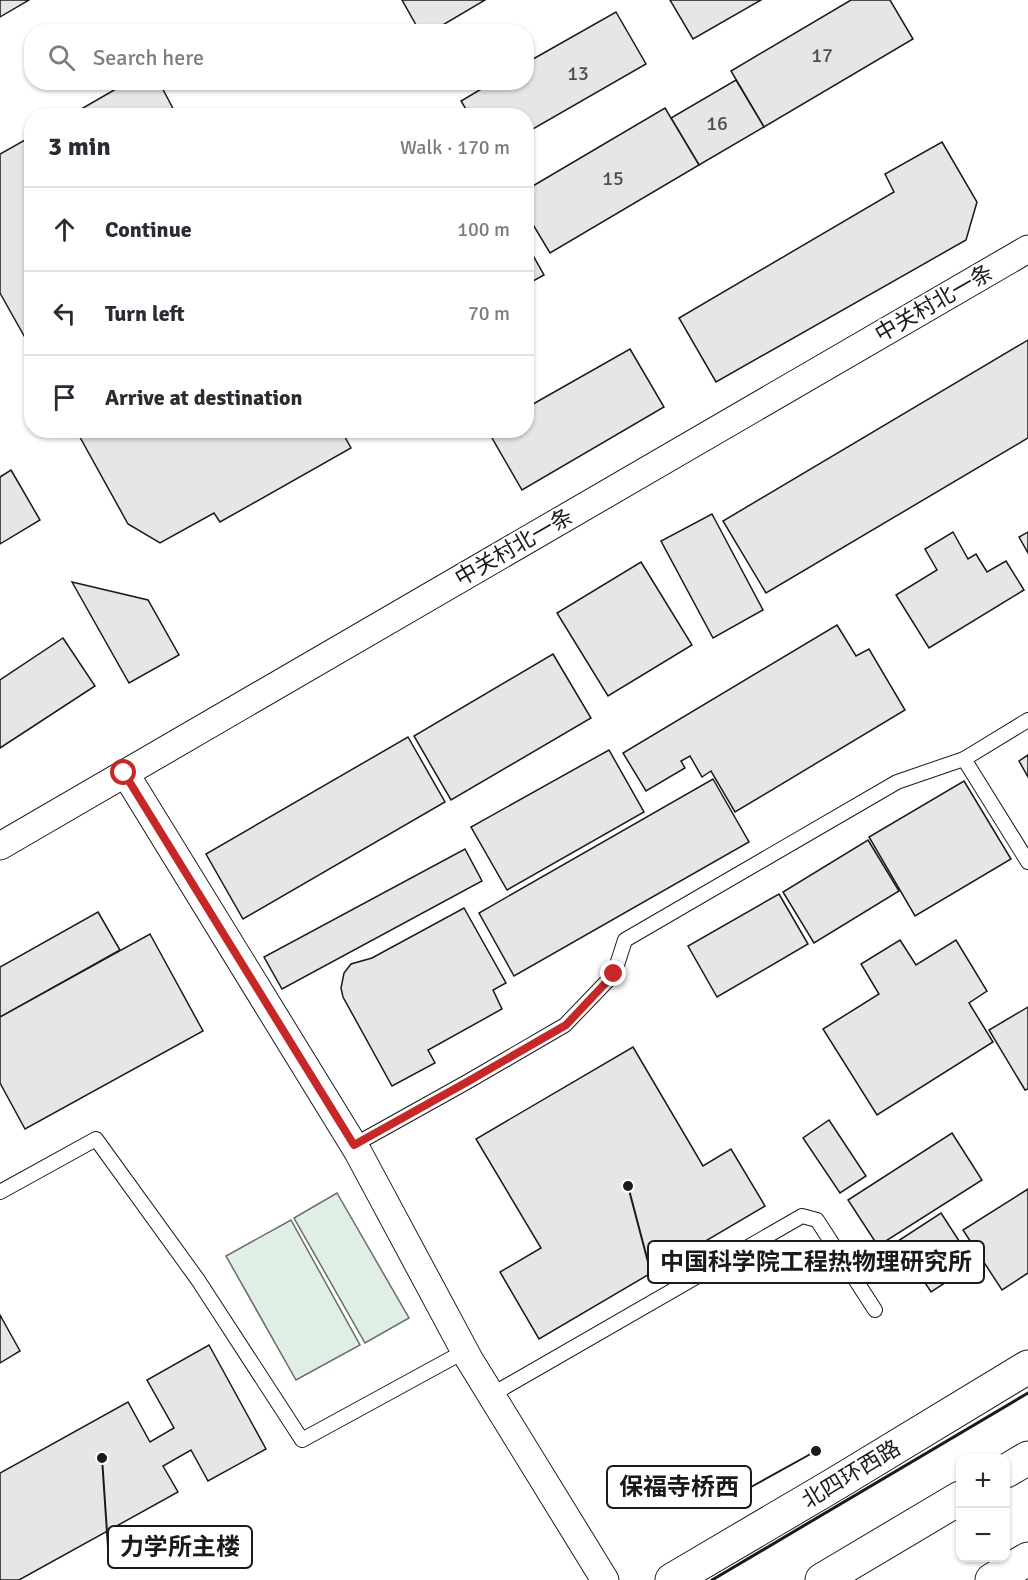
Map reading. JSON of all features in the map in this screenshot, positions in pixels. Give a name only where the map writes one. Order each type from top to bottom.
[{"type":"main road","name":"北四环西路","points":[[672,1580],[1028,1367]]},
{"type":"main road","points":[[1010,1468],[1028,1458]]},
{"type":"main road","points":[[822,1580],[956,1500]]},
{"type":"main road","points":[[992,1580],[1028,1559]]},
{"type":"street","name":"中关村北一条","points":[[0,846],[1028,249]]},
{"type":"street","points":[[124,773],[354,1145],[465,1351],[605,1580]]},
{"type":"lane","points":[[354,1145],[566,1025],[614,974],[625,940],[897,782],[964,759],[1028,720]]},
{"type":"lane","points":[[964,759],[1028,862]]},
{"type":"lane","points":[[0,1192],[96,1139],[198,1280],[302,1440],[465,1351]]},
{"type":"lane","points":[[491,1395],[802,1216],[817,1220],[875,1310]]},
{"type":"green space","points":[[337,1193],[409,1318],[365,1343],[294,1218]]},
{"type":"green space","points":[[291,1220],[360,1345],[296,1380],[226,1256]]},
{"type":"building","points":[[0,0],[29,0],[0,17]]},
{"type":"building","points":[[402,0],[485,0],[444,24],[416,24]]},
{"type":"building","points":[[670,0],[761,0],[693,39]]},
{"type":"building","points":[[851,0],[890,0],[913,39],[764,127],[731,71]]},
{"type":"building","points":[[616,12],[646,64],[534,128],[534,108],[465,108],[461,101],[480,90],[534,90],[534,58]]},
{"type":"building","points":[[736,80],[764,127],[699,165],[671,118]]},
{"type":"building","points":[[114,90],[163,90],[173,108],[83,108]]},
{"type":"building","points":[[665,108],[699,165],[550,253],[534,226],[534,185]]},
{"type":"building","points":[[24,140],[24,336],[0,293],[0,154]]},
{"type":"building","points":[[942,142],[977,202],[966,240],[716,382],[679,318],[894,192],[885,174]]},
{"type":"building","points":[[534,257],[544,275],[534,281]]},
{"type":"building","points":[[1028,340],[1028,438],[766,593],[723,521]]},
{"type":"building","points":[[630,349],[664,407],[522,490],[492,438],[534,438],[534,403]]},
{"type":"building","points":[[80,438],[345,438],[351,448],[220,522],[214,513],[160,543],[128,524]]},
{"type":"building","points":[[11,470],[40,520],[0,544],[0,477]]},
{"type":"building","points":[[712,514],[763,610],[713,638],[661,541]]},
{"type":"building","points":[[953,532],[968,559],[976,554],[987,572],[1006,561],[1024,590],[929,648],[896,595],[937,570],[925,549]]},
{"type":"building","points":[[1028,532],[1028,553],[1019,537]]},
{"type":"building","points":[[641,562],[692,645],[608,696],[557,613]]},
{"type":"building","points":[[72,582],[148,600],[179,655],[129,683]]},
{"type":"building","points":[[837,625],[856,656],[869,649],[905,710],[735,812],[711,771],[702,777],[690,756],[681,761],[685,768],[646,791],[623,753]]},
{"type":"building","points":[[63,638],[95,686],[0,748],[0,680]]},
{"type":"building","points":[[553,654],[591,718],[451,800],[414,736]]},
{"type":"building","points":[[408,737],[445,802],[243,919],[206,854]]},
{"type":"building","points":[[609,750],[644,812],[507,890],[471,827]]},
{"type":"building","points":[[1028,755],[1028,777],[1019,761]]},
{"type":"building","points":[[713,779],[749,842],[514,976],[479,913]]},
{"type":"building","points":[[964,781],[1011,859],[915,916],[869,837]]},
{"type":"building","points":[[868,840],[899,891],[814,943],[783,892]]},
{"type":"building","points":[[465,849],[482,881],[282,989],[264,957]]},
{"type":"building","points":[[779,894],[808,944],[717,997],[688,946]]},
{"type":"building","points":[[464,908],[506,983],[493,990],[502,1009],[428,1050],[435,1063],[392,1086],[343,997],[341,988],[344,973],[351,964],[372,958]]},
{"type":"building","points":[[98,912],[120,950],[0,1017],[0,967]]},
{"type":"building","points":[[150,934],[203,1031],[25,1129],[0,1083],[0,1017]]},
{"type":"building","points":[[900,940],[916,965],[956,940],[987,991],[969,1003],[993,1042],[877,1115],[823,1029],[879,994],[861,964]]},
{"type":"building","points":[[1028,1007],[1028,1089],[1025,1090],[989,1030]]},
{"type":"building","points":[[633,1047],[703,1166],[731,1149],[765,1206],[539,1339],[500,1272],[541,1248],[476,1139]]},
{"type":"building","points":[[829,1120],[866,1176],[840,1193],[803,1138]]},
{"type":"building","points":[[952,1133],[982,1180],[878,1246],[848,1200]]},
{"type":"building","points":[[1028,1189],[1028,1273],[1002,1290],[963,1230]]},
{"type":"building","points":[[941,1213],[974,1264],[931,1292],[898,1241]]},
{"type":"building","points":[[0,1315],[20,1351],[0,1363]]},
{"type":"building","points":[[209,1345],[266,1449],[208,1481],[191,1450],[163,1466],[178,1492],[19,1580],[0,1580],[0,1473],[128,1402],[150,1442],[174,1428],[147,1380]]},
{"type":"wall","points":[[712,1580],[1028,1393]]},
{"type":"place","name":"中国科学院工程热物理研究所","points":[[628,1186]]},
{"type":"place","name":"保福寺桥西","points":[[816,1451]]},
{"type":"place","name":"力学所主楼","points":[[102,1458]]},
{"type":"route","points":[[124,773],[354,1145],[566,1025],[614,974]]}]
